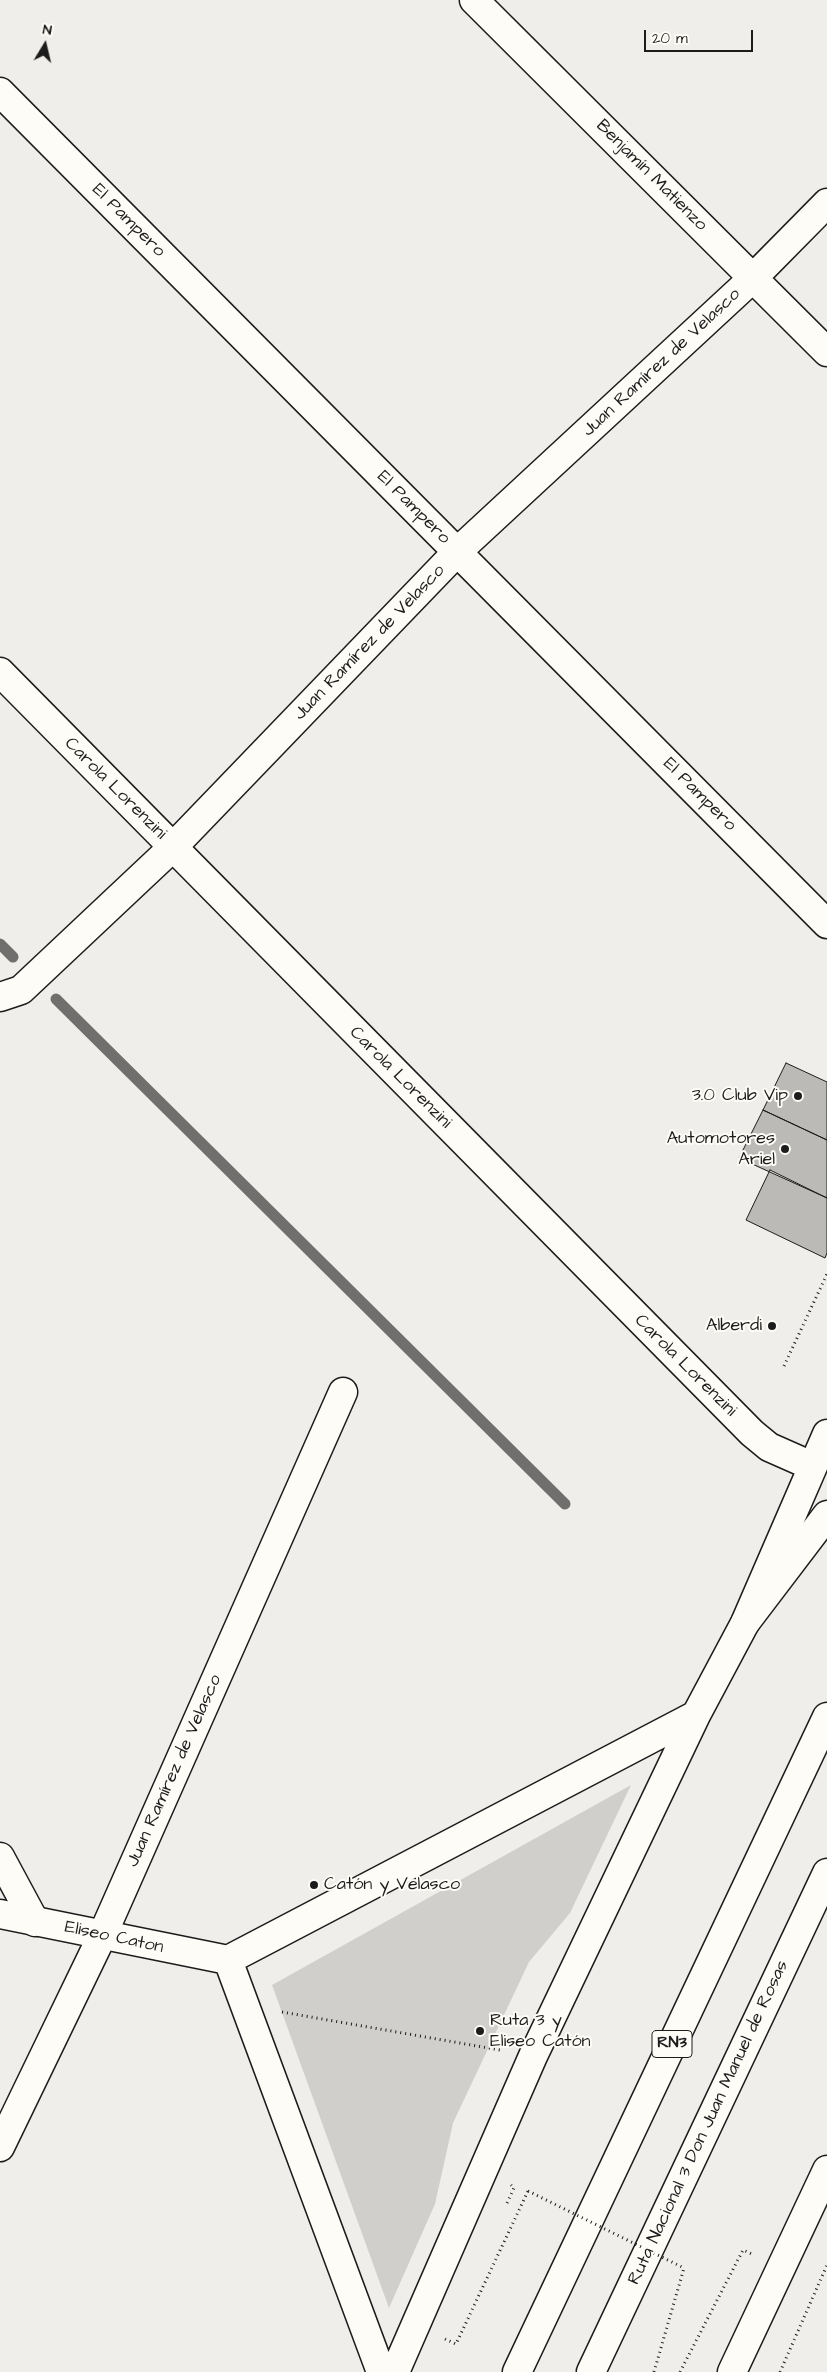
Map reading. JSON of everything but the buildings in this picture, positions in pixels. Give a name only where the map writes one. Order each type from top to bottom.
[{"type":"main road","name":"Benjamín Matienzo","points":[[474,0],[827,352]]},
{"type":"main road","name":"El Pampero","points":[[0,92],[827,924]]},
{"type":"main road","name":"Juan Ramírez de Velasco","points":[[0,997],[21,990],[173,847],[457,552],[753,278],[827,203]]},
{"type":"main road","name":"Carola Lorenzini","points":[[0,672],[752,1433],[769,1447],[812,1466]]},
{"type":"main road","name":"Juan Ramírez de Velasco","points":[[0,2147],[102,1936],[343,1392]]},
{"type":"main road","points":[[395,2372],[533,2056],[696,1715],[745,1623],[827,1434]]},
{"type":"main road","points":[[745,1623],[827,1515]]},
{"type":"main road","points":[[381,2372],[228,1960],[696,1715]]},
{"type":"main road","name":"RN3","points":[[517,2372],[827,1717]]},
{"type":"main road","points":[[0,1857],[35,1922]]},
{"type":"main road","name":"Ruta Nacional 3 Don Juan Manuel de Rosas","points":[[591,2372],[827,1873]]},
{"type":"main road","name":"Eliseo Caton","points":[[0,1914],[228,1960]]},
{"type":"main road","points":[[732,2372],[827,2170]]},
{"type":"path","points":[[784,1366],[827,1274]]},
{"type":"path","points":[[245,2005],[533,2056]]},
{"type":"path","points":[[484,2166],[514,2188],[506,2206]]},
{"type":"path","points":[[449,2331],[445,2340],[456,2344],[528,2191],[684,2268],[654,2372]]},
{"type":"path","points":[[680,2372],[743,2250],[781,2267]]},
{"type":"path","points":[[780,2372],[827,2265]]},
{"type":"shaded area","points":[[631,1785],[570,1913],[529,1962],[453,2123],[435,2204],[389,2308],[272,1985]]},
{"type":"waterway","points":[[0,944],[13,957]]},
{"type":"waterway","points":[[56,999],[565,1504]]},
{"type":"place","name":"3.0 Club Vip","points":[[798,1096]]},
{"type":"place","name":"Automotores Ariel","points":[[785,1149]]},
{"type":"place","name":"Alberdi","points":[[772,1326]]},
{"type":"place","name":"Catón y Velasco","points":[[314,1885]]},
{"type":"place","name":"Ruta 3 y Eliseo Catón","points":[[480,2031]]}]
